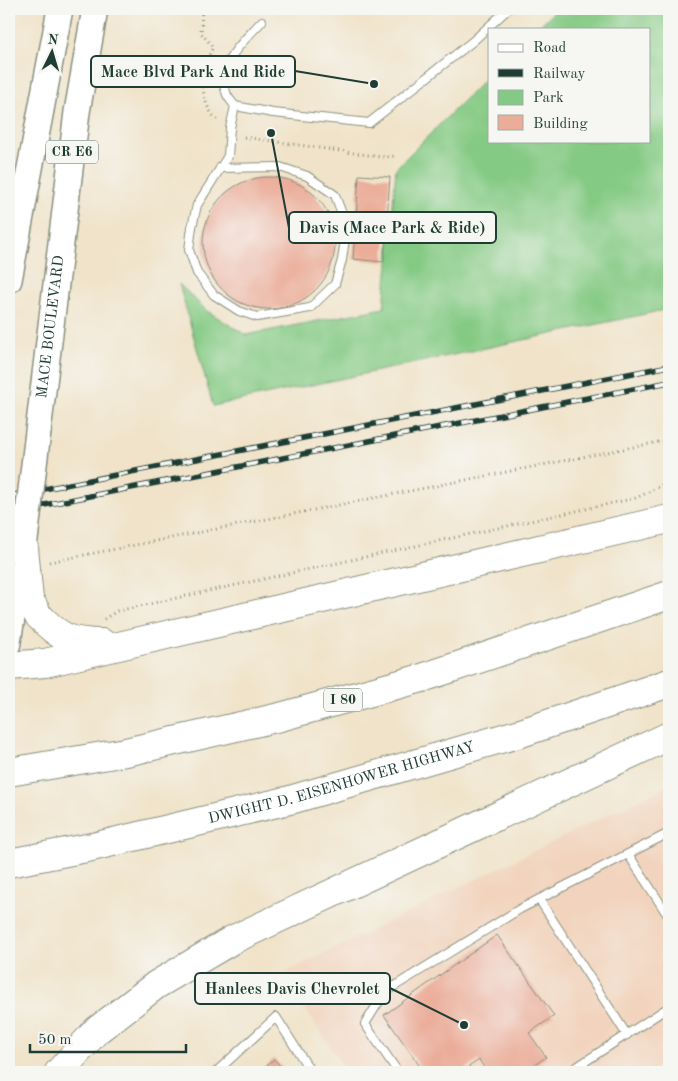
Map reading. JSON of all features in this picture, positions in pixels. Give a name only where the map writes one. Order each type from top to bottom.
[{"type":"highway","points":[[9,666],[45,662],[669,519]]},
{"type":"highway","points":[[24,548],[29,598],[25,618],[79,643],[126,643]]},
{"type":"highway","name":"I 80","points":[[9,772],[126,752],[280,717],[422,678],[669,596]]},
{"type":"highway","name":"DWIGHT D. EISENHOWER HIGHWAY","points":[[9,863],[92,847],[290,800],[521,733],[669,683]]},
{"type":"highway","points":[[60,1072],[96,1031],[156,985],[232,940],[669,736]]},
{"type":"highway","points":[[9,876],[92,847]]},
{"type":"main road","name":"CR E6","points":[[9,280],[60,9]]},
{"type":"main road","name":"MACE BOULEVARD","points":[[24,548],[77,112],[95,9]]},
{"type":"main road","points":[[9,644],[25,618]]},
{"type":"lane","points":[[235,106],[266,112],[369,123],[474,41],[508,9]]},
{"type":"lane","points":[[220,168],[280,167],[307,176],[335,195],[342,214],[345,239],[342,260],[335,284],[310,308],[257,318],[239,311],[214,295],[198,273],[189,250],[197,205],[220,168],[228,156],[230,128],[235,106],[226,92],[224,73],[232,55],[262,21]]},
{"type":"lane","points":[[398,1072],[365,1024],[385,992],[520,909],[669,834]]},
{"type":"lane","points":[[628,854],[669,917]]},
{"type":"lane","points":[[539,899],[627,1034]]},
{"type":"lane","points":[[569,1072],[669,1007]]},
{"type":"lane","points":[[216,1072],[276,1017],[311,1072]]},
{"type":"path","points":[[48,562],[669,440]]},
{"type":"path","points":[[103,619],[116,611],[636,498],[661,486],[669,473]]},
{"type":"shaded area","points":[[669,785],[669,1059],[649,1072],[347,1072],[282,974]]},
{"type":"green space","points":[[557,9],[669,9],[669,309],[213,406],[179,284],[207,311],[246,335],[384,308],[396,168],[488,76],[488,142],[650,142],[650,28],[537,28]]},
{"type":"building","points":[[359,175],[390,177],[384,262],[353,259]]},
{"type":"building","points":[[269,177],[282,178],[294,182],[316,196],[330,218],[334,230],[334,256],[330,268],[316,290],[294,304],[282,308],[269,309],[256,308],[244,304],[222,290],[208,268],[204,256],[203,243],[204,230],[208,218],[222,196],[244,182],[256,178]]},
{"type":"building","points":[[497,935],[554,1016],[529,1033],[546,1057],[525,1072],[487,1072],[479,1060],[461,1072],[424,1072],[384,1015]]},
{"type":"building","points":[[274,1059],[286,1072],[260,1072]]},
{"type":"railway","points":[[9,496],[669,366]]},
{"type":"railway","points":[[9,512],[669,382]]},
{"type":"place","name":"Mace Blvd Park And Ride","points":[[374,84]]},
{"type":"place","name":"Davis (Mace Park & Ride)","points":[[271,133]]},
{"type":"place","name":"Hanlees Davis Chevrolet","points":[[464,1025]]}]
